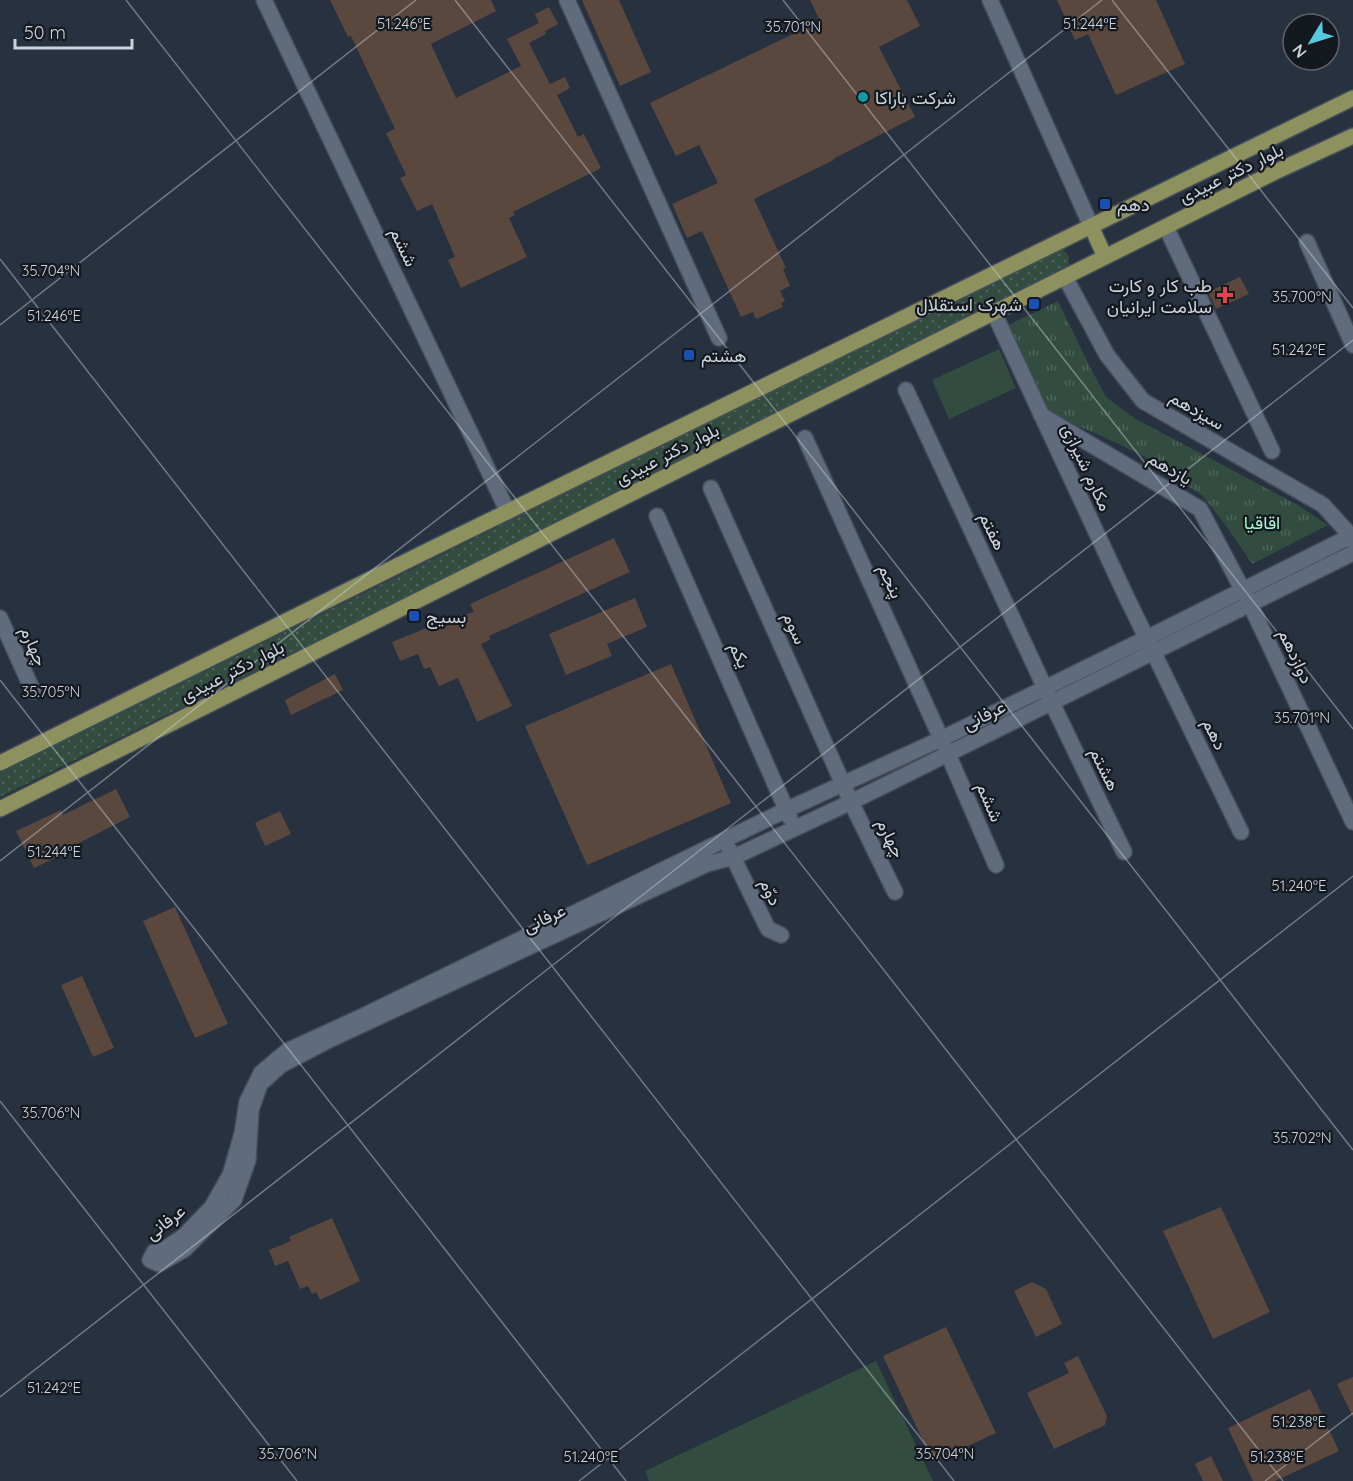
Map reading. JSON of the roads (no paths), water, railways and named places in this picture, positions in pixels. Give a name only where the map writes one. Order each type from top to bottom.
[{"type":"main road","name":"بلوار دکتر عبیدی","points":[[0,763],[1353,98]]},
{"type":"main road","name":"بلوار دکتر عبیدی","points":[[0,810],[1275,172],[1353,136]]},
{"type":"main road","points":[[1091,226],[1105,257]]},
{"type":"street","name":"ششم","points":[[264,0],[508,512]]},
{"type":"street","points":[[567,0],[719,338]]},
{"type":"street","points":[[990,0],[1091,226]]},
{"type":"street","points":[[1166,227],[1272,451]]},
{"type":"street","points":[[1307,242],[1353,345]]},
{"type":"street","name":"سیزدهم","points":[[1065,277],[1107,355],[1143,401],[1323,505],[1352,537]]},
{"type":"street","name":"مکارم شیرازی","points":[[994,313],[1151,645]]},
{"type":"street","name":"هفتم","points":[[906,390],[1052,703]]},
{"type":"street","name":"یازدهم","points":[[1041,416],[1200,508],[1246,597]]},
{"type":"street","name":"پنجم","points":[[805,438],[948,754]]},
{"type":"street","name":"سوم","points":[[711,488],[851,802]]},
{"type":"street","name":"یکم","points":[[657,516],[795,829]]},
{"type":"street","name":"عرفانی","points":[[1151,645],[1045,688],[941,739],[843,783],[287,1052],[261,1072],[247,1102],[242,1134],[230,1175],[212,1207],[184,1236],[165,1249],[154,1252],[150,1260],[159,1264],[185,1249],[234,1200],[248,1160],[251,1110],[260,1084],[280,1065],[707,864],[734,857],[795,829],[1052,703],[1151,645],[1246,597],[1352,537]]},
{"type":"street","name":"عرفانی","points":[[1246,597],[1353,553]]},
{"type":"street","name":"دوازدهم","points":[[1246,597],[1353,822]]},
{"type":"street","name":"چهارم","points":[[0,618],[33,691]]},
{"type":"street","name":"دهم","points":[[1151,645],[1241,832]]},
{"type":"street","name":"هشتم","points":[[1052,703],[1124,852]]},
{"type":"street","name":"ششم","points":[[948,754],[996,865]]},
{"type":"street","name":"چهارم","points":[[851,802],[895,892]]},
{"type":"street","name":"دوّم","points":[[724,841],[768,929],[781,935]]},
{"type":"place","name":"شرکت باراکا","points":[[863,97]]},
{"type":"place","name":"دهم","points":[[1105,204]]},
{"type":"place","name":"طب کار و کارت سلامت ایرانیان","points":[[1225,295]]},
{"type":"place","name":"شهرک استقلال","points":[[1034,304]]},
{"type":"place","name":"هشتم","points":[[689,355]]},
{"type":"place","name":"بسیج","points":[[414,616]]},
{"type":"park label","name":"اقاقیا","points":[[1262,522]]}]
